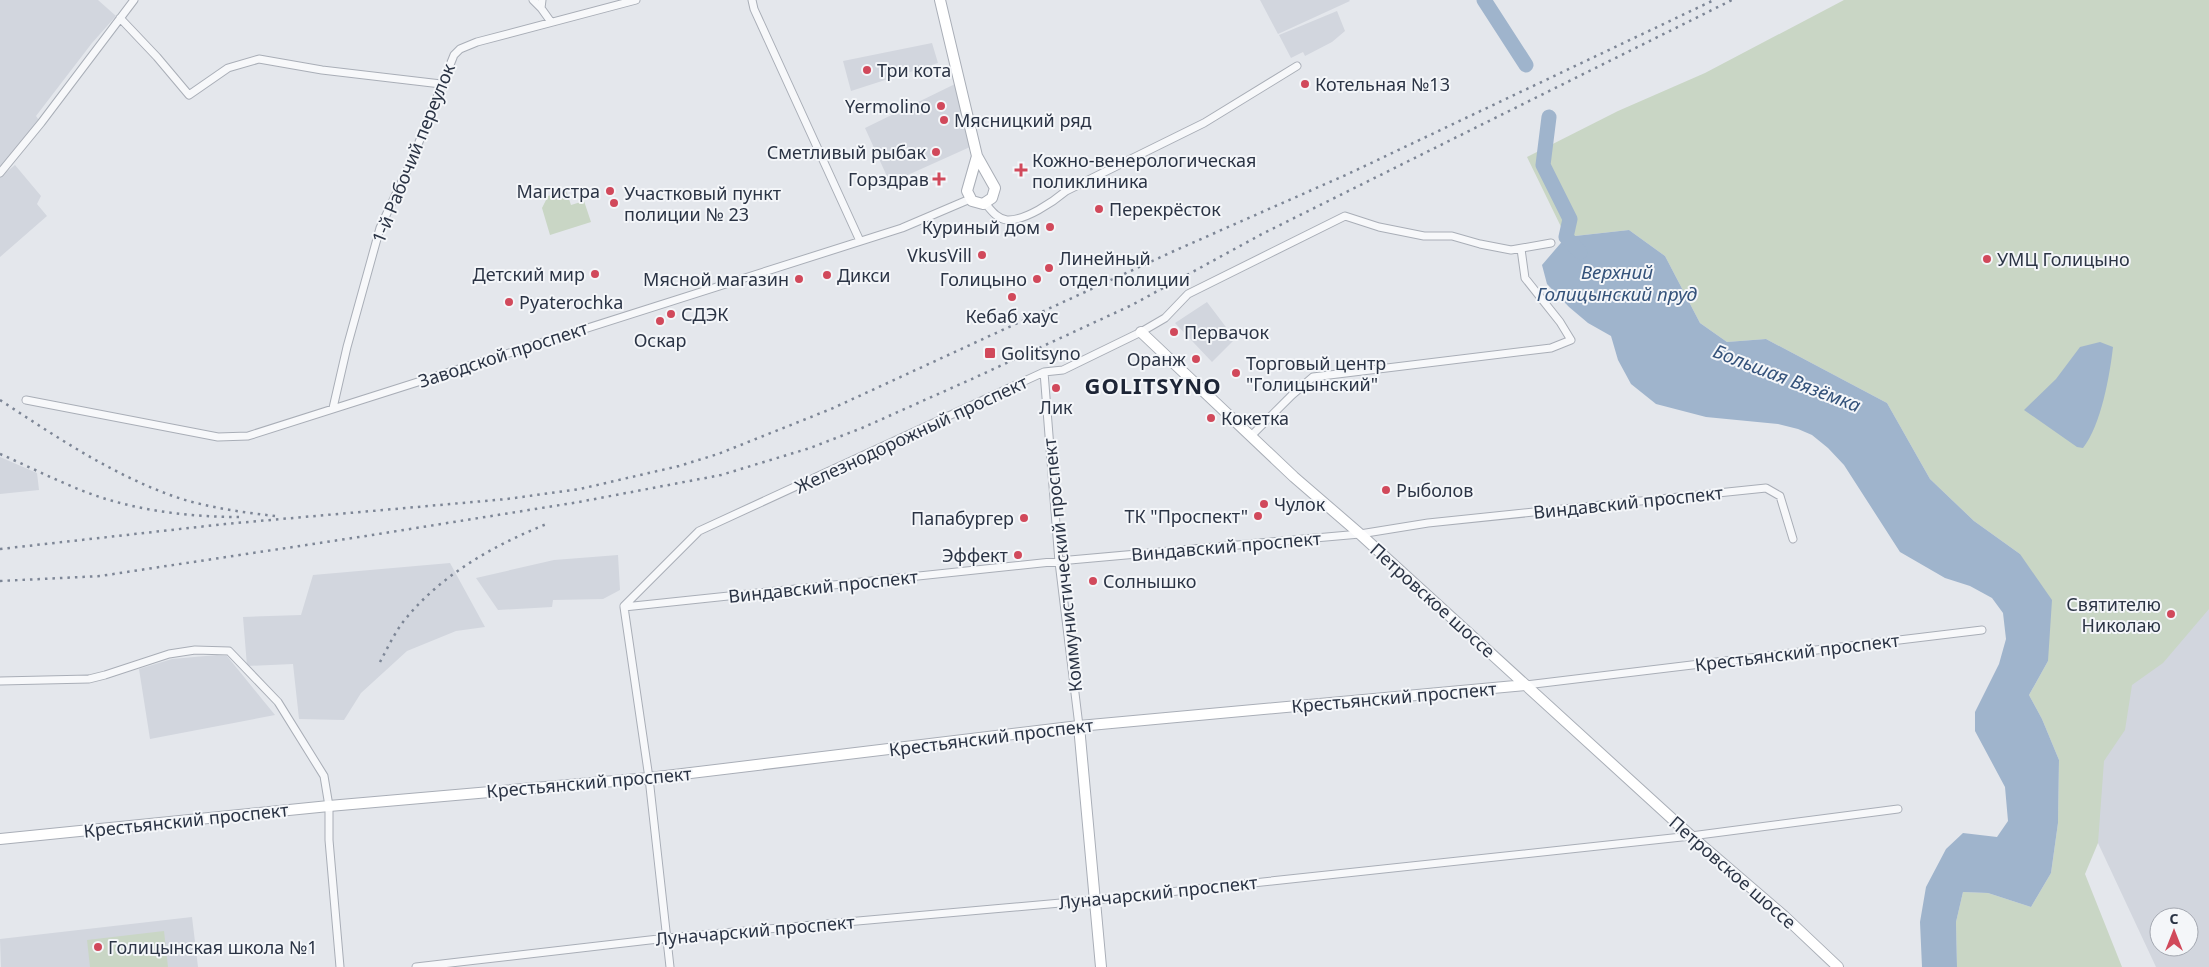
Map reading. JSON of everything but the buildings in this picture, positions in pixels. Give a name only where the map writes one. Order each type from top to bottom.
[{"type":"street","points":[[0,173],[41,123],[134,0]]},
{"type":"street","points":[[533,0],[551,22]]},
{"type":"street","points":[[541,8],[542,0]]},
{"type":"street","name":"1-й Рабочий переулок","points":[[333,408],[347,347],[380,228],[411,162],[454,55],[477,42],[636,0]]},
{"type":"street","points":[[752,0],[754,9],[860,241]]},
{"type":"street","points":[[940,0],[977,156],[994,185],[995,193],[986,203],[977,203],[970,199],[967,191],[977,156]]},
{"type":"street","points":[[120,18],[157,57],[189,95],[228,68],[259,59],[322,70],[441,84]]},
{"type":"street","points":[[986,203],[995,215],[1007,220],[1018,218],[1053,203],[1066,191],[1204,123],[1297,66]]},
{"type":"street","points":[[971,181],[981,176],[991,180]]},
{"type":"street","name":"Заводской проспект","points":[[26,400],[218,437],[248,436],[860,241],[920,221],[970,199]]},
{"type":"street","name":"Железнодорожный проспект","points":[[624,607],[699,531],[1044,372],[1063,370],[1142,332],[1165,318],[1188,294],[1345,216],[1379,227],[1415,234],[1452,236],[1480,244],[1521,249],[1551,243]]},
{"type":"street","points":[[1251,436],[1292,395],[1314,377],[1552,348],[1571,340],[1560,322],[1524,278],[1521,249]]},
{"type":"street","name":"Петровское шоссе","points":[[1142,332],[1294,477],[1360,534],[1691,836],[1784,916],[1838,967]]},
{"type":"street","name":"Коммунистический проспект","points":[[1044,372],[1059,562],[1079,726],[1101,967]]},
{"type":"street","name":"Виндавский проспект","points":[[624,607],[1059,562],[1360,534],[1428,523],[1766,488],[1780,496],[1793,539]]},
{"type":"street","points":[[624,607],[649,778],[670,967]]},
{"type":"street","name":"Крестьянский проспект","points":[[0,839],[329,806],[649,778],[1079,726],[1526,685],[1982,630]]},
{"type":"street","points":[[0,680],[89,679],[106,676],[169,654],[195,650],[229,651],[278,702],[293,723],[324,776],[329,806],[329,840],[340,967]]},
{"type":"street","name":"Луначарский проспект","points":[[416,967],[667,938],[1094,900],[1691,836],[1898,809]]},
{"type":"shaded area","points":[[0,0],[98,0],[116,16],[92,43],[36,116],[41,123],[0,173]]},
{"type":"shaded area","points":[[1260,0],[1349,0],[1350,1],[1278,34]]},
{"type":"shaded area","points":[[1337,11],[1345,31],[1332,42],[1305,56],[1303,52],[1291,58],[1279,35]]},
{"type":"shaded area","points":[[932,43],[938,63],[851,91],[843,61]]},
{"type":"shaded area","points":[[955,84],[970,147],[890,183],[865,128]]},
{"type":"shaded area","points":[[15,165],[41,196],[37,204],[47,216],[0,257],[0,177]]},
{"type":"shaded area","points":[[1207,302],[1235,339],[1212,362],[1175,323]]},
{"type":"shaded area","points":[[2209,304],[2209,967],[2156,967],[2151,957],[2199,957],[2199,907],[2149,907],[2149,952],[2098,843],[2096,535]]},
{"type":"shaded area","points":[[0,457],[37,473],[39,490],[0,494]]},
{"type":"shaded area","points":[[618,555],[620,590],[603,599],[553,600],[552,607],[498,610],[476,578],[554,560]]},
{"type":"shaded area","points":[[450,563],[485,627],[456,631],[407,651],[361,693],[344,720],[299,719],[293,664],[247,666],[243,617],[301,615],[313,575]]},
{"type":"shaded area","points":[[217,655],[227,656],[275,715],[150,739],[139,669],[172,659]]},
{"type":"shaded area","name":"Голицынская школа №1","points":[[192,917],[198,967],[1,967],[0,939]]},
{"type":"green space","points":[[1844,0],[2209,0],[2209,609],[2163,663],[2132,685],[2125,730],[2104,761],[2098,843],[2085,874],[2122,967],[1957,967],[1956,922],[1963,892],[1988,893],[2031,907],[2051,873],[2058,823],[2059,760],[2042,719],[2029,695],[2048,661],[2020,554],[1974,521],[1930,479],[1887,403],[1766,339],[1727,342],[1700,323],[1665,256],[1629,230],[1566,237],[1527,157],[1618,111],[1705,73]]},
{"type":"green space","points":[[566,190],[571,205],[584,201],[591,222],[550,235],[542,208],[548,196]]},
{"type":"green space","points":[[164,931],[168,967],[90,967],[87,940]]},
{"type":"water","name":"Верхний Голицынский пруд","points":[[1629,230],[1665,256],[1700,323],[1727,342],[1766,339],[1887,403],[1930,479],[1974,521],[2020,554],[2052,600],[2048,661],[2029,695],[2042,719],[2059,760],[2058,823],[2051,873],[2031,907],[1988,893],[1963,892],[1956,922],[1957,967],[1922,967],[1920,922],[1926,887],[1946,849],[1963,833],[1997,837],[2008,821],[2005,787],[1975,731],[1975,712],[1999,664],[2006,639],[2003,613],[1992,598],[1970,586],[1945,578],[1900,552],[1844,465],[1812,435],[1778,424],[1706,417],[1656,404],[1631,384],[1618,360],[1611,336],[1588,323],[1569,307],[1547,284],[1542,265],[1566,237]]},
{"type":"water","points":[[2100,342],[2113,347],[2107,385],[2095,427],[2083,448],[2077,447],[2024,410],[2056,379],[2080,347]]},
{"type":"waterway","name":"Большая Вязёмка","points":[[1484,0],[1526,65]]},
{"type":"waterway","name":"Большая Вязёмка","points":[[1549,117],[1543,165],[1570,219],[1566,237],[1580,252]]},
{"type":"railway","points":[[0,549],[225,524],[507,499],[580,489],[679,466],[718,454],[831,409],[1174,251],[1348,174],[1714,0]]},
{"type":"railway","points":[[0,581],[100,576],[579,502],[721,475],[810,448],[862,428],[1132,305],[1262,234],[1732,0]]},
{"type":"railway","points":[[0,400],[82,452],[147,486],[195,503],[275,516]]},
{"type":"railway","points":[[0,454],[79,489],[122,504],[172,513],[239,517]]},
{"type":"railway","points":[[380,662],[403,622],[418,605],[451,576],[469,563],[508,541],[549,523]]},
{"type":"place","name":"Три кота","points":[[867,70]]},
{"type":"place","name":"Котельная №13","points":[[1305,84]]},
{"type":"place","name":"Yermolino","points":[[941,106]]},
{"type":"place","name":"Мясницкий ряд","points":[[944,120]]},
{"type":"place","name":"Сметливый рыбак","points":[[936,152]]},
{"type":"place","name":"Кожно-венерологическая поликлиника","points":[[1021,170]]},
{"type":"place","name":"Горздрав","points":[[939,179]]},
{"type":"place","name":"Магистра","points":[[610,191]]},
{"type":"place","name":"Участковый пункт полиции № 23","points":[[614,203]]},
{"type":"place","name":"Перекрёсток","points":[[1099,209]]},
{"type":"place","name":"Куриный дом","points":[[1050,227]]},
{"type":"place","name":"VkusVill","points":[[982,255]]},
{"type":"place","name":"УМЦ Голицыно","points":[[1987,259]]},
{"type":"place","name":"Линейный отдел полиции","points":[[1049,268]]},
{"type":"place","name":"Детский мир","points":[[595,274]]},
{"type":"place","name":"Дикси","points":[[827,275]]},
{"type":"place","name":"Мясной магазин","points":[[799,279]]},
{"type":"place","name":"Голицыно","points":[[1037,279]]},
{"type":"place","name":"Кебаб хаус","points":[[1012,297]]},
{"type":"place","name":"Pyaterochka","points":[[509,302]]},
{"type":"place","name":"СДЭК","points":[[671,314]]},
{"type":"place","name":"Оскар","points":[[660,321]]},
{"type":"place","name":"Первачок","points":[[1174,332]]},
{"type":"place","name":"Golitsyno","points":[[990,353]]},
{"type":"place","name":"Оранж","points":[[1196,359]]},
{"type":"place","name":"Торговый центр \"Голицынский\"","points":[[1236,373]]},
{"type":"place","name":"Лик","points":[[1056,388]]},
{"type":"place","name":"Кокетка","points":[[1211,418]]},
{"type":"place","name":"Рыболов","points":[[1386,490]]},
{"type":"place","name":"Чулок","points":[[1264,504]]},
{"type":"place","name":"ТК \"Проспект\"","points":[[1258,516]]},
{"type":"place","name":"Папабургер","points":[[1024,518]]},
{"type":"place","name":"Эффект","points":[[1018,555]]},
{"type":"place","name":"Солнышко","points":[[1093,581]]},
{"type":"place","name":"Святителю Николаю","points":[[2171,614]]},
{"type":"place","name":"Голицынская школа №1","points":[[98,947]]},
{"type":"district","name":"GOLITSYNO","points":[[1153,385]]}]
